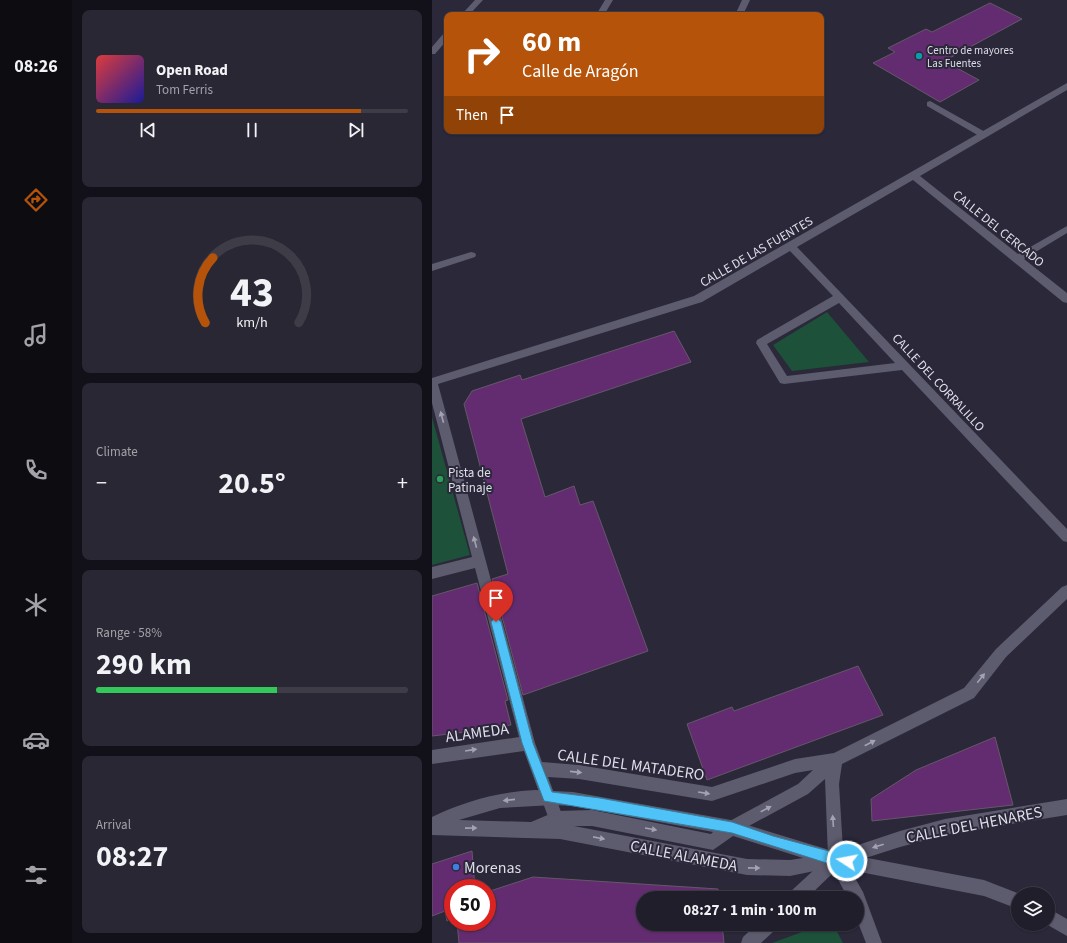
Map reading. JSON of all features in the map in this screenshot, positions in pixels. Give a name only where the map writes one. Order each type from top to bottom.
[{"type":"street","points":[[468,12],[479,0]]},
{"type":"street","points":[[602,12],[609,0]]},
{"type":"street","points":[[740,12],[746,0]]},
{"type":"street","points":[[432,52],[436,42]]},
{"type":"street","name":"CALLE DE LAS FUENTES","points":[[432,382],[698,299],[914,176],[1067,86]]},
{"type":"street","points":[[930,104],[984,135]]},
{"type":"street","name":"CALLE DEL CERCADO","points":[[914,176],[1067,300]]},
{"type":"street","points":[[1017,259],[1067,228]]},
{"type":"street","name":"CALLE DEL CORRALILLO","points":[[791,246],[1067,537]]},
{"type":"street","points":[[432,268],[471,255]]},
{"type":"street","points":[[840,297],[761,343],[784,380],[905,366]]},
{"type":"street","points":[[432,382],[528,743],[558,825]]},
{"type":"street","points":[[432,573],[480,561]]},
{"type":"street","name":"CALLE DEL MATADERO","points":[[732,828],[803,789],[835,760],[969,694],[1001,653],[1067,591]]},
{"type":"street","name":"ALAMEDA","points":[[432,757],[528,743]]},
{"type":"street","points":[[835,760],[832,784],[836,860],[853,891]]},
{"type":"street","name":"CALLE DEL MATADERO","points":[[537,769],[580,772],[712,794],[737,787],[795,766],[835,760]]},
{"type":"street","name":"CALLE ALAMEDA","points":[[432,826],[455,812],[483,803],[548,797],[600,804],[732,828],[836,860],[858,862],[984,888],[1011,898]]},
{"type":"street","name":"CALLE DEL HENARES","points":[[836,860],[900,839],[973,821],[1067,807]]},
{"type":"street","name":"CALLE ALAMEDA","points":[[432,826],[532,829],[592,818],[713,842],[732,828]]},
{"type":"street","name":"CALLE ALAMEDA","points":[[558,825],[747,867],[790,868],[836,860]]},
{"type":"street","points":[[803,891],[836,860]]},
{"type":"street","points":[[864,917],[874,943]]},
{"type":"street","points":[[1055,920],[1067,928]]},
{"type":"street","points":[[749,943],[762,931]]},
{"type":"green space","points":[[827,312],[869,362],[792,371],[773,345]]},
{"type":"green space","points":[[432,417],[470,555],[432,565]]},
{"type":"green space","points":[[805,931],[837,931],[843,943],[772,943]]},
{"type":"building","name":"Centro de mayores Las Fuentes","points":[[990,3],[1022,19],[944,61],[979,80],[940,102],[873,63],[895,52],[888,48],[926,29],[932,32]]},
{"type":"building","points":[[674,331],[691,362],[521,419],[545,497],[574,486],[580,505],[593,501],[648,651],[523,695],[492,579],[508,574],[464,404],[472,391],[520,375],[522,380]]},
{"type":"building","points":[[477,583],[508,700],[505,701],[511,725],[432,736],[432,596]]},
{"type":"building","points":[[858,666],[883,715],[707,780],[687,724],[732,707],[734,711]]},
{"type":"building","points":[[995,737],[1013,805],[872,821],[871,799],[916,770]]},
{"type":"building","points":[[472,851],[474,879],[444,879],[444,911],[432,916],[432,864]]},
{"type":"building","points":[[533,877],[718,889],[718,891],[636,891],[636,931],[723,931],[724,943],[459,943],[458,931],[496,931],[496,889]]},
{"type":"place","name":"Centro de mayores Las Fuentes","points":[[919,56]]},
{"type":"place","name":"Pista de Patinaje","points":[[440,479]]},
{"type":"place","name":"Morenas","points":[[456,867]]},
{"type":"route","points":[[496,622],[528,743],[548,797],[573,799],[732,828],[773,842],[836,860],[847,861]]}]
